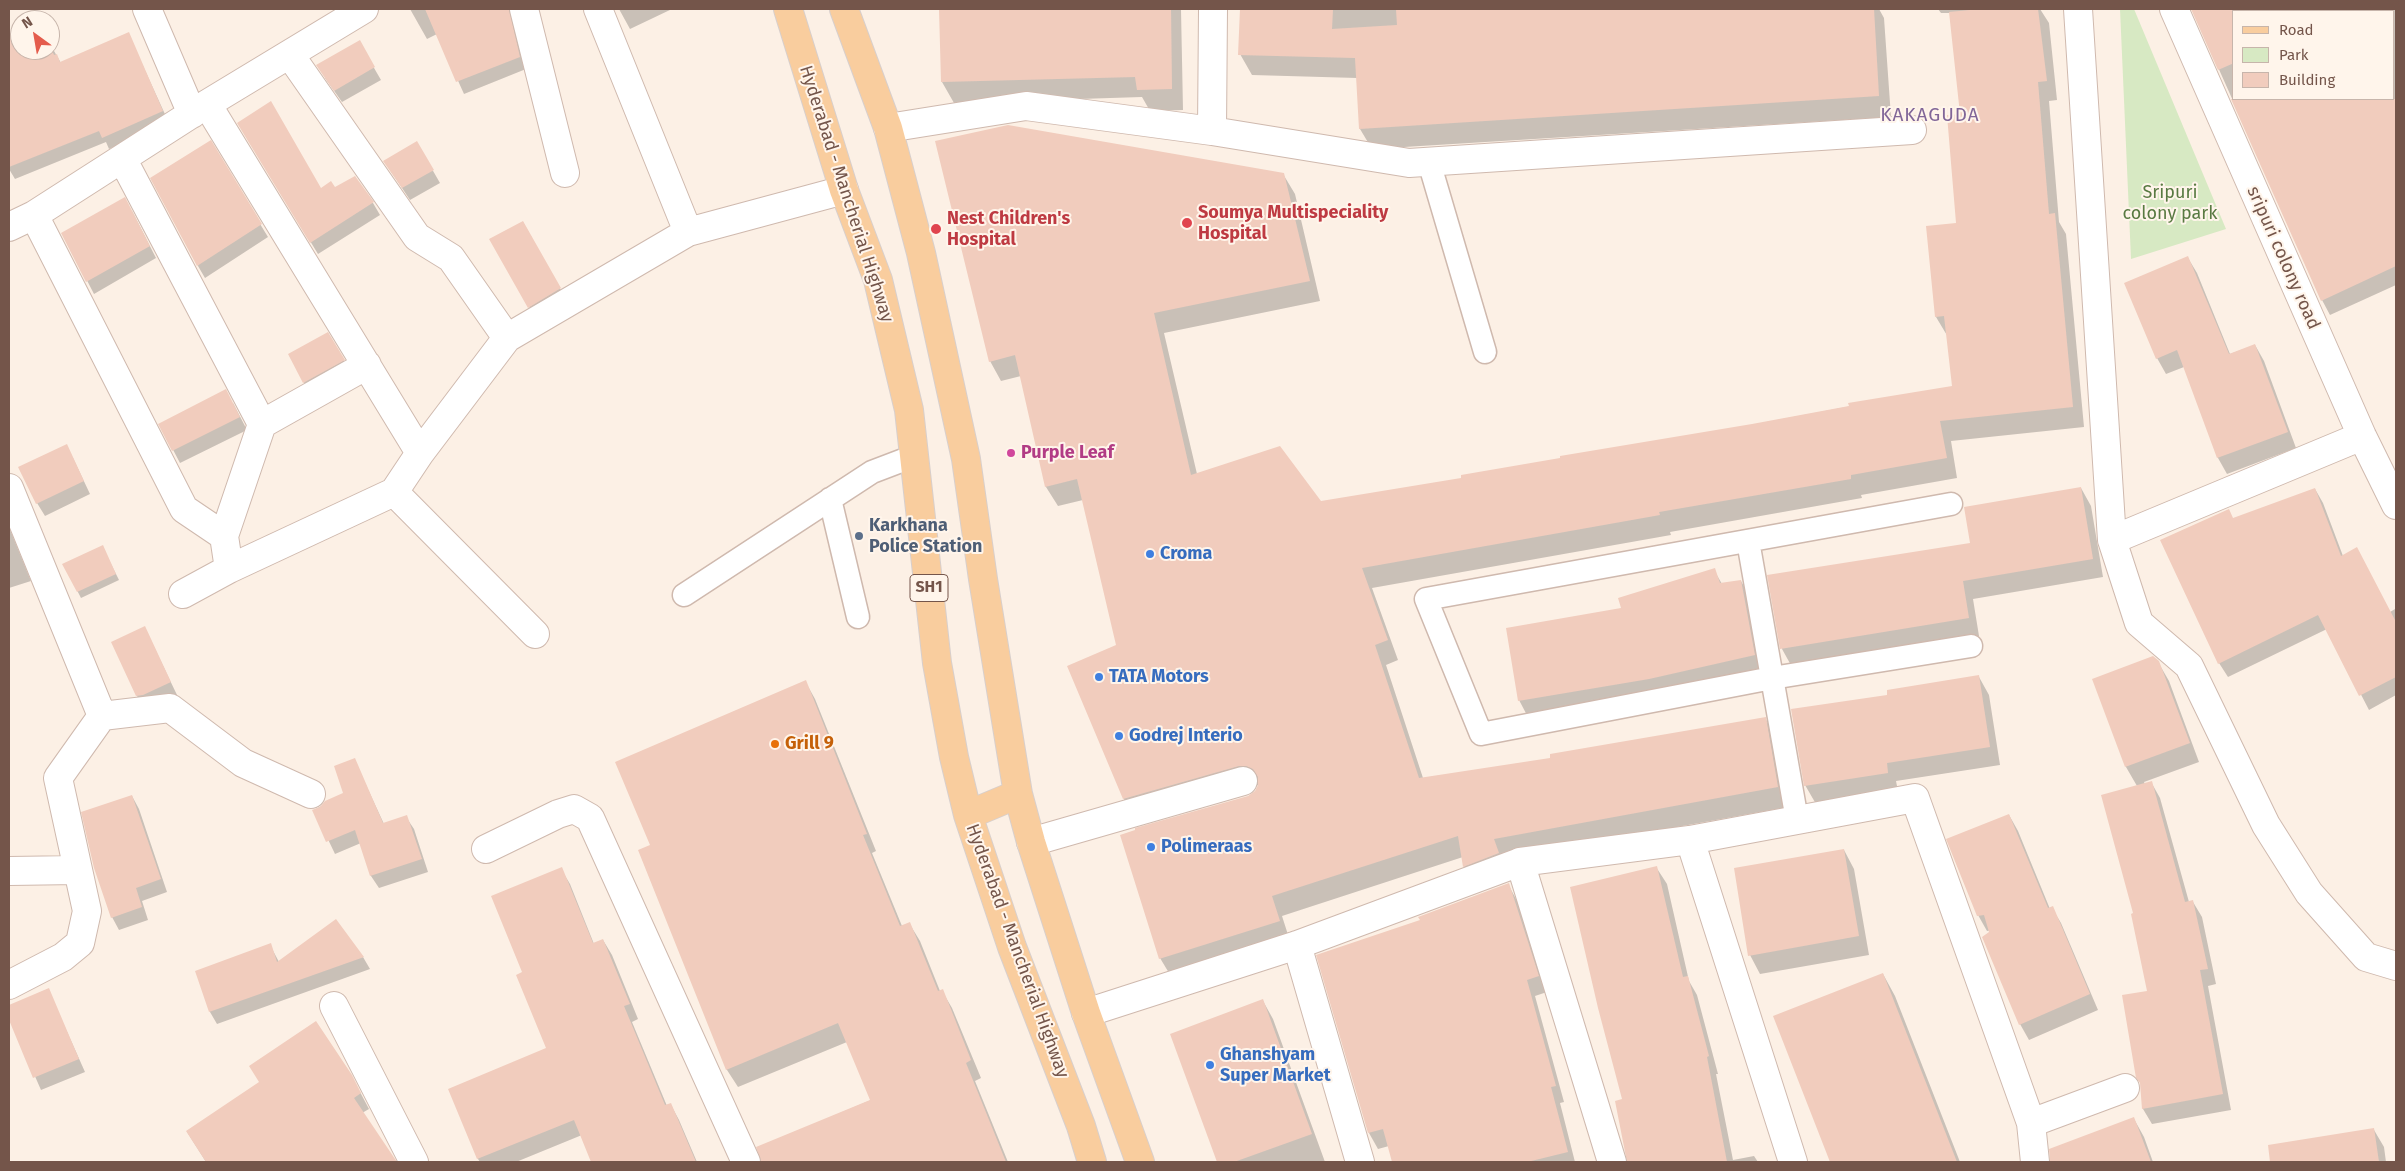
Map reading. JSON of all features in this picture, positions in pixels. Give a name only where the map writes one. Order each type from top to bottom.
[{"type":"main road","name":"Hyderabad - Mancherial Highway","points":[[788,9],[844,190],[878,280],[909,410],[937,663],[954,757],[968,816],[1012,947],[1081,1126],[1092,1162]]},
{"type":"main road","points":[[844,9],[888,128],[921,253],[966,458],[983,579],[1018,794],[1031,842],[1086,1013],[1140,1162]]},
{"type":"main road","points":[[968,816],[1018,794]]},
{"type":"street","points":[[147,9],[199,109],[367,366],[420,452]]},
{"type":"street","points":[[9,227],[34,215],[199,109],[364,9]]},
{"type":"street","points":[[524,9],[565,173]]},
{"type":"street","points":[[598,9],[688,232]]},
{"type":"street","points":[[1212,131],[1213,9]]},
{"type":"street","points":[[2078,9],[2112,540],[2139,623],[2189,666],[2266,825],[2309,893],[2366,957],[2396,966]]},
{"type":"street","name":"sripuri colony road","points":[[2174,9],[2362,436],[2396,505]]},
{"type":"street","points":[[290,55],[417,237],[452,258],[507,338]]},
{"type":"street","points":[[888,128],[1026,106],[1212,131],[1409,163],[1912,130]]},
{"type":"street","points":[[122,160],[262,424]]},
{"type":"street","points":[[183,594],[229,569],[394,492],[420,452],[507,338],[688,232],[844,190]]},
{"type":"street","points":[[34,215],[184,509],[224,536]]},
{"type":"street","points":[[229,569],[224,536],[262,424],[367,366]]},
{"type":"street","points":[[2112,540],[2362,436]]},
{"type":"street","points":[[9,488],[102,716]]},
{"type":"street","points":[[394,492],[536,634]]},
{"type":"street","points":[[9,985],[63,957],[80,943],[88,912],[58,778],[102,716],[170,708],[243,763],[311,794]]},
{"type":"street","points":[[1031,842],[1243,781]]},
{"type":"street","points":[[1086,1013],[1297,945],[1520,862],[1690,840],[1915,798],[2031,1123],[2035,1162]]},
{"type":"street","points":[[486,849],[574,808],[590,818],[746,1162]]},
{"type":"street","points":[[1690,840],[1793,1162]]},
{"type":"street","points":[[1520,862],[1612,1162]]},
{"type":"street","points":[[9,872],[78,870]]},
{"type":"street","points":[[1297,945],[1360,1162]]},
{"type":"street","points":[[334,1006],[414,1162]]},
{"type":"street","points":[[2031,1123],[2125,1088]]},
{"type":"lane","points":[[1429,162],[1485,352]]},
{"type":"lane","points":[[684,594],[872,472],[914,456]]},
{"type":"lane","points":[[830,500],[858,617]]},
{"type":"lane","points":[[1951,504],[1426,599],[1481,734],[1772,678],[1971,646]]},
{"type":"lane","points":[[1748,541],[1797,820]]},
{"type":"green space","name":"Sripuri colony park","points":[[2120,9],[2134,9],[2226,229],[2131,259]]},
{"type":"building","points":[[425,9],[509,9],[520,57],[456,82]]},
{"type":"building","points":[[939,9],[1171,9],[1172,89],[1137,90],[1135,77],[941,82]]},
{"type":"building","points":[[1240,9],[1333,9],[1332,29],[1397,25],[1396,9],[1874,9],[1879,96],[1359,129],[1355,58],[1238,55]]},
{"type":"building","points":[[1980,9],[2038,9],[2047,81],[2038,82],[2049,214],[2055,213],[2073,407],[1940,421],[1947,458],[1851,475],[1851,479],[1659,512],[1660,515],[1362,568],[1388,640],[1375,645],[1419,778],[1550,758],[1550,754],[1766,717],[1778,787],[1494,839],[1499,853],[1463,867],[1458,836],[1272,896],[1280,921],[1159,959],[1120,835],[1135,830],[1135,828],[1248,796],[1255,791],[1258,785],[1258,777],[1253,769],[1239,766],[1123,799],[1067,666],[1116,645],[1077,479],[1045,487],[1015,355],[989,362],[935,141],[1008,125],[1284,173],[1310,281],[1154,313],[1191,475],[1280,446],[1321,501],[1461,478],[1461,475],[1560,458],[1560,456],[1752,424],[1849,406],[1848,403],[1952,386],[1944,316],[1935,317],[1926,226],[1956,223],[1947,115],[1960,114],[1949,12]]},
{"type":"building","points":[[2191,9],[2234,9],[2232,10],[2232,64],[2218,70]]},
{"type":"building","points":[[129,32],[163,111],[102,138],[99,131],[9,167],[9,34],[10,60],[59,60],[60,62]]},
{"type":"building","points":[[360,40],[375,67],[334,91],[316,65]]},
{"type":"building","points":[[2231,99],[2396,99],[2396,266],[2321,301]]},
{"type":"building","points":[[271,101],[321,188],[331,181],[335,187],[355,176],[374,202],[310,243],[237,123]]},
{"type":"building","points":[[211,140],[262,224],[197,266],[150,178]]},
{"type":"building","points":[[417,141],[434,170],[402,188],[383,161]]},
{"type":"building","points":[[125,197],[150,246],[86,282],[61,233]]},
{"type":"building","points":[[523,221],[561,288],[528,308],[489,239]]},
{"type":"building","points":[[2188,256],[2229,354],[2255,344],[2288,432],[2217,458],[2177,350],[2156,359],[2124,283]]},
{"type":"building","points":[[328,332],[345,360],[303,383],[288,354]]},
{"type":"building","points":[[226,389],[240,417],[172,451],[158,424]]},
{"type":"building","points":[[67,444],[84,481],[36,504],[18,467]]},
{"type":"building","points":[[2081,487],[2093,559],[1963,581],[1969,618],[1780,649],[1767,575],[1970,543],[1964,507]]},
{"type":"building","points":[[2315,488],[2341,556],[2357,547],[2396,622],[2396,677],[2359,696],[2318,615],[2218,664],[2160,540],[2229,509],[2233,518]]},
{"type":"building","points":[[103,545],[116,574],[77,592],[62,564]]},
{"type":"building","points":[[1715,568],[1720,583],[1741,580],[1755,655],[1649,679],[1518,701],[1506,628],[1621,608],[1618,598]]},
{"type":"building","points":[[145,626],[171,682],[143,695],[136,696],[111,642]]},
{"type":"building","points":[[2153,656],[2159,661],[2190,743],[2125,767],[2092,679]]},
{"type":"building","points":[[1979,675],[1990,747],[1887,763],[1888,773],[1804,786],[1791,709],[1887,695],[1887,690]]},
{"type":"building","points":[[806,680],[867,834],[863,835],[900,926],[910,922],[938,991],[943,989],[971,1060],[966,1063],[1006,1162],[761,1162],[756,1147],[870,1100],[838,1023],[726,1070],[638,850],[650,845],[615,762]]},
{"type":"building","points":[[355,758],[383,823],[407,815],[422,859],[370,876],[355,830],[326,842],[312,810],[320,807],[325,801],[343,793],[334,766]]},
{"type":"building","points":[[2152,781],[2185,902],[2193,900],[2208,969],[2200,970],[2223,1094],[2142,1109],[2140,1083],[2136,1078],[2122,995],[2147,991],[2131,914],[2133,913],[2101,795]]},
{"type":"building","points":[[132,795],[161,879],[136,888],[142,907],[111,918],[94,868],[81,812]]},
{"type":"building","points":[[2009,814],[2048,908],[2053,906],[2090,994],[2019,1025],[1982,937],[1989,932],[1984,915],[1977,916],[1946,839]]},
{"type":"building","points":[[1844,849],[1859,936],[1748,956],[1734,868]]},
{"type":"building","points":[[1657,866],[1683,977],[1688,976],[1709,1056],[1707,1057],[1727,1162],[1627,1162],[1615,1101],[1622,1099],[1598,1008],[1570,887]]},
{"type":"building","points":[[562,867],[593,943],[603,939],[630,1004],[624,1006],[665,1105],[671,1103],[696,1162],[591,1162],[574,1120],[477,1159],[448,1089],[546,1048],[516,975],[522,972],[491,896]]},
{"type":"building","points":[[1509,883],[1539,976],[1527,980],[1556,1086],[1551,1087],[1568,1152],[1527,1162],[1392,1162],[1383,1129],[1368,1133],[1316,955],[1420,920],[1418,917]]},
{"type":"building","points":[[336,919],[364,957],[209,1012],[195,971],[271,943],[277,962]]},
{"type":"building","points":[[1883,973],[1957,1162],[1830,1162],[1773,1016]]},
{"type":"building","points":[[49,988],[79,1059],[33,1078],[9,1020],[9,1005]]},
{"type":"building","points":[[1263,999],[1312,1134],[1234,1162],[1217,1162],[1170,1034]]},
{"type":"building","points":[[316,1021],[352,1075],[361,1093],[354,1098],[397,1162],[206,1162],[186,1131],[259,1082],[249,1066]]},
{"type":"building","points":[[2134,1117],[2151,1162],[2050,1162],[2049,1149]]},
{"type":"building","points":[[2374,1128],[2379,1162],[2270,1162],[2268,1145]]},
{"type":"place","name":"Soumya Multispeciality Hospital","points":[[1187,223]]},
{"type":"place","name":"Nest Children's Hospital","points":[[936,229]]},
{"type":"place","name":"Purple Leaf","points":[[1011,453]]},
{"type":"place","name":"Karkhana Police Station","points":[[859,536]]},
{"type":"place","name":"Croma","points":[[1150,554]]},
{"type":"place","name":"TATA Motors","points":[[1099,677]]},
{"type":"place","name":"Godrej Interio","points":[[1119,736]]},
{"type":"place","name":"Grill 9","points":[[775,744]]},
{"type":"place","name":"Polimeraas","points":[[1151,847]]},
{"type":"place","name":"Ghanshyam Super Market","points":[[1210,1065]]},
{"type":"district","name":"KAKAGUDA","points":[[1930,116]]}]
